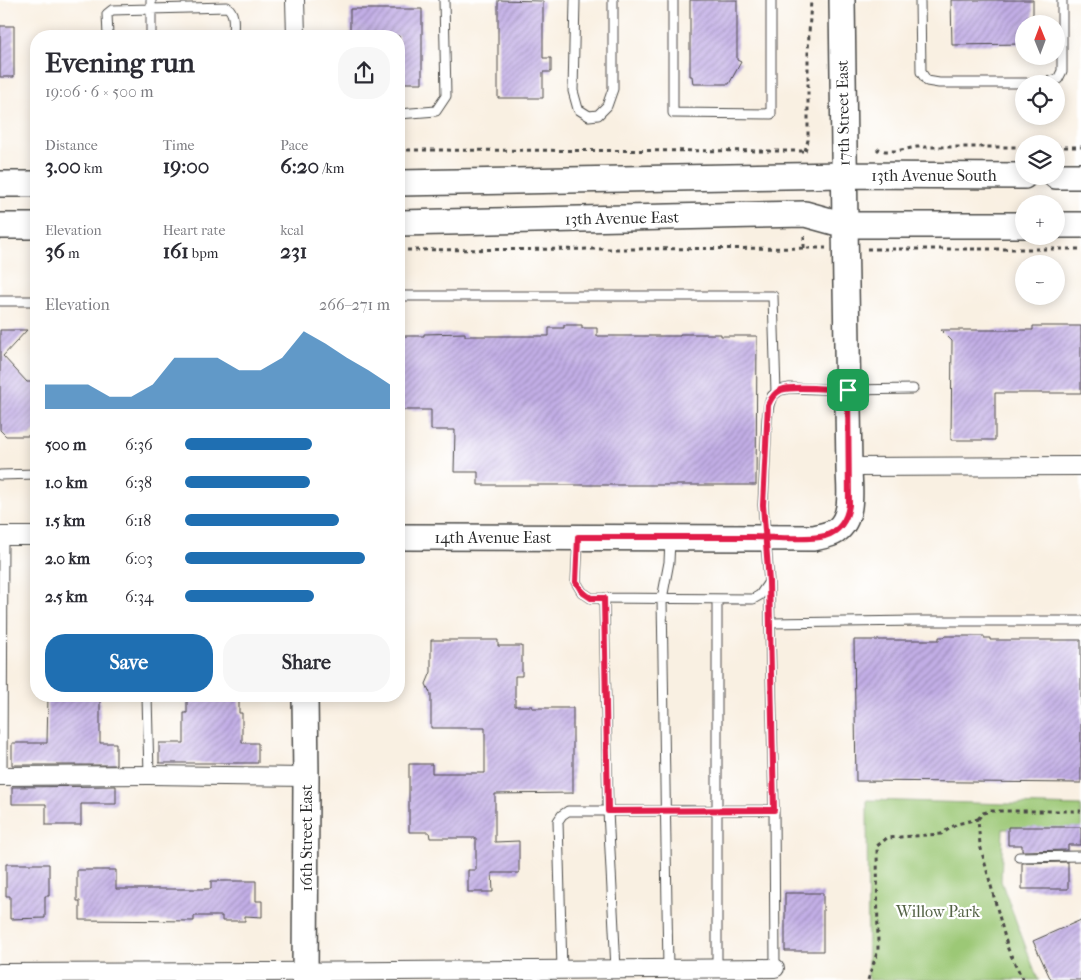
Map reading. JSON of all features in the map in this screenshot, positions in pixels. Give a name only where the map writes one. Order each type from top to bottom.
[{"type":"main road","name":"17th Street East","points":[[842,0],[848,390]]},
{"type":"main road","name":"13th Avenue South","points":[[844,175],[1015,176]]},
{"type":"main road","points":[[405,183],[844,175]]},
{"type":"main road","points":[[1065,176],[1081,176]]},
{"type":"main road","points":[[0,184],[30,184]]},
{"type":"main road","name":"13th Avenue East","points":[[405,223],[805,214],[845,225]]},
{"type":"main road","points":[[845,225],[1015,225]]},
{"type":"main road","points":[[1065,225],[1081,226]]},
{"type":"main road","points":[[0,226],[30,226]]},
{"type":"main road","name":"14th Avenue East","points":[[405,537],[814,538],[825,536],[836,531],[848,515],[848,390]]},
{"type":"main road","name":"16th Street East","points":[[305,702],[305,976]]},
{"type":"street","points":[[295,0],[296,30]]},
{"type":"street","points":[[849,467],[1081,466]]},
{"type":"street","points":[[2,536],[30,536]]},
{"type":"street","points":[[1,776],[149,775],[306,778]]},
{"type":"street","points":[[0,973],[305,976],[616,969],[775,968]]},
{"type":"lane","points":[[151,0],[151,30]]},
{"type":"lane","points":[[405,114],[436,111],[446,96],[444,0]]},
{"type":"lane","points":[[575,0],[573,91],[578,109],[589,116],[598,115],[607,106],[614,89],[613,0]]},
{"type":"lane","points":[[673,0],[673,113],[771,114],[771,0]]},
{"type":"lane","points":[[920,0],[921,72],[927,81],[939,83],[1043,83],[1058,79],[1062,71],[1062,0]]},
{"type":"lane","points":[[108,30],[107,14],[112,10],[226,7],[230,9],[232,14],[233,30]]},
{"type":"lane","points":[[405,296],[773,296],[776,393]]},
{"type":"lane","points":[[0,301],[30,302]]},
{"type":"lane","points":[[775,968],[769,582],[763,505],[768,405],[772,396],[780,390],[790,388],[848,390],[913,389]]},
{"type":"lane","points":[[0,474],[30,474]]},
{"type":"lane","points":[[1,776],[2,536]]},
{"type":"lane","points":[[578,537],[576,582],[582,592],[591,598],[753,599],[760,595],[769,582]]},
{"type":"lane","points":[[668,969],[662,598],[669,562],[670,537]]},
{"type":"lane","points":[[604,598],[608,811],[616,969]]},
{"type":"lane","points":[[717,599],[717,968]]},
{"type":"lane","points":[[770,623],[918,621],[1081,622]]},
{"type":"lane","points":[[147,702],[149,775]]},
{"type":"lane","points":[[562,970],[558,821],[562,815],[568,811],[774,810]]},
{"type":"lane","points":[[1019,857],[1081,856]]},
{"type":"path","points":[[405,150],[805,151],[808,140],[808,50],[812,0]]},
{"type":"path","points":[[877,150],[896,151],[916,147],[1015,147]]},
{"type":"path","points":[[1065,147],[1081,147]]},
{"type":"path","points":[[804,231],[804,248]]},
{"type":"path","points":[[405,250],[822,248]]},
{"type":"path","points":[[867,249],[1081,249]]},
{"type":"path","points":[[868,980],[878,950],[877,846],[887,838],[941,834],[957,824],[978,819]]},
{"type":"green space","name":"Willow Park","points":[[867,800],[1081,806],[1081,829],[1003,829],[1001,881],[1039,980],[868,980]]},
{"type":"building","points":[[498,0],[543,1],[543,58],[551,58],[551,72],[543,72],[543,98],[498,98]]},
{"type":"building","points":[[690,0],[737,0],[737,60],[741,62],[729,84],[693,84],[692,76],[690,76]]},
{"type":"building","points":[[951,0],[1033,0],[1033,15],[1015,15],[1015,44],[952,45]]},
{"type":"building","points":[[350,9],[422,9],[422,83],[405,83],[405,30],[350,30]]},
{"type":"building","points":[[0,26],[14,26],[14,77],[0,77]]},
{"type":"building","points":[[564,325],[582,325],[582,328],[597,328],[597,336],[721,334],[721,336],[757,336],[756,485],[478,485],[478,472],[454,472],[455,430],[431,430],[431,410],[405,410],[405,336],[465,333],[465,336],[549,336],[549,328],[564,328]]},
{"type":"building","points":[[1033,326],[1081,326],[1081,393],[995,393],[995,440],[951,440],[952,341],[941,330],[1033,330]]},
{"type":"building","points":[[0,330],[27,330],[3,356],[27,382],[30,382],[30,436],[6,436],[0,430]]},
{"type":"building","points":[[984,636],[984,638],[990,638],[990,640],[1081,640],[1081,783],[856,781],[854,640],[939,640],[939,637]]},
{"type":"building","points":[[431,640],[498,640],[498,646],[522,646],[522,676],[515,676],[515,706],[573,708],[573,793],[495,794],[495,842],[519,841],[519,873],[492,873],[493,892],[468,892],[468,870],[476,870],[476,838],[430,838],[429,832],[409,832],[409,764],[432,764],[432,773],[485,773],[485,728],[431,728],[431,695],[426,684],[431,672]]},
{"type":"building","points":[[48,702],[100,702],[100,743],[116,743],[116,765],[12,765],[12,743],[47,743]]},
{"type":"building","points":[[187,702],[239,702],[239,713],[242,713],[242,743],[258,743],[258,763],[159,763],[159,743],[184,743],[184,713],[187,713]]},
{"type":"building","points":[[116,786],[116,804],[81,804],[81,825],[46,825],[46,804],[12,804],[12,787]]},
{"type":"building","points":[[1008,827],[1081,827],[1081,845],[1068,845],[1068,850],[1022,851],[1022,845],[1008,845]]},
{"type":"building","points":[[1068,862],[1068,889],[1022,889],[1022,863]]},
{"type":"building","points":[[6,864],[49,864],[49,896],[45,896],[45,918],[10,919],[10,896],[6,896]]},
{"type":"building","points":[[77,870],[116,870],[116,889],[211,889],[211,881],[256,881],[256,901],[262,901],[262,917],[245,916],[245,921],[222,921],[222,916],[194,916],[194,921],[80,920],[80,901],[77,901]]},
{"type":"building","points":[[785,893],[823,893],[823,951],[785,951]]},
{"type":"building","points":[[1081,920],[1081,980],[1051,980],[1033,941]]},
{"type":"route","points":[[848,390],[790,388],[780,390],[772,396],[768,405],[763,505],[766,537],[769,582],[774,810],[608,811],[604,598],[591,598],[582,592],[576,582],[578,537],[766,537],[814,538],[836,531],[848,515],[849,505],[848,390]]}]
